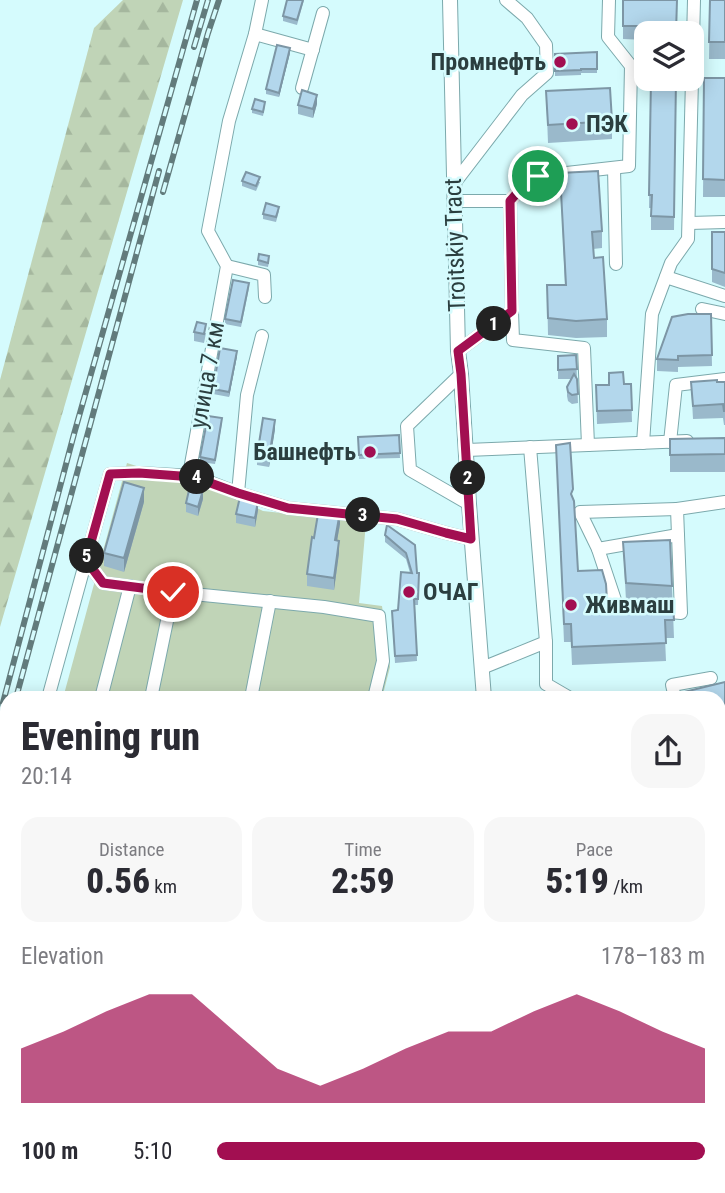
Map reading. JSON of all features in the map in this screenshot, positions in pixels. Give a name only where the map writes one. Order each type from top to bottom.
[{"type":"main road","name":"Troitskiy Tract","points":[[450,0],[458,351],[484,691]]},
{"type":"street","points":[[262,0],[255,34],[229,121],[208,231],[227,266],[264,275],[265,297]]},
{"type":"street","points":[[453,185],[522,95],[547,73],[546,45],[527,18],[506,0]]},
{"type":"street","points":[[588,445],[584,348],[513,340],[510,201],[531,177],[629,166],[631,66],[608,37],[609,0]]},
{"type":"street","points":[[643,443],[652,314],[671,263],[688,239],[690,223],[698,80],[694,0]]},
{"type":"street","points":[[302,88],[323,13]]},
{"type":"street","points":[[255,34],[313,50]]},
{"type":"street","points":[[614,168],[616,264]]},
{"type":"street","points":[[453,201],[510,201]]},
{"type":"street","points":[[690,223],[725,222]]},
{"type":"street","name":"улица 7 км","points":[[194,477],[191,464],[227,266]]},
{"type":"street","points":[[666,277],[725,296]]},
{"type":"street","points":[[702,309],[725,314]]},
{"type":"street","points":[[458,351],[512,311]]},
{"type":"street","points":[[238,493],[247,395],[262,336]]},
{"type":"street","points":[[461,374],[407,426],[410,470],[469,504]]},
{"type":"street","points":[[670,442],[676,385],[725,379]]},
{"type":"street","points":[[467,450],[703,440]]},
{"type":"street","points":[[530,447],[546,684],[558,691]]},
{"type":"street","points":[[50,691],[110,474],[194,477],[288,508],[397,519],[471,539]]},
{"type":"street","points":[[677,509],[681,613],[618,609],[598,550],[580,512],[677,509],[725,502]]},
{"type":"street","points":[[598,550],[678,535]]},
{"type":"street","points":[[86,560],[103,583],[379,615],[383,661],[376,691]]},
{"type":"street","points":[[103,691],[130,586]]},
{"type":"street","points":[[152,691],[173,592]]},
{"type":"street","points":[[252,691],[270,601]]},
{"type":"street","points":[[482,668],[545,642]]},
{"type":"street","points":[[673,691],[672,685],[711,678]]},
{"type":"green space","points":[[123,0],[183,0],[0,627],[0,380],[94,28]]},
{"type":"green space","points":[[127,463],[237,498],[263,511],[366,522],[359,603],[382,606],[390,667],[384,691],[65,691]]},
{"type":"building","points":[[287,0],[303,0],[297,20],[283,16]]},
{"type":"building","points":[[623,0],[677,0],[676,21],[634,21],[634,26],[623,26]]},
{"type":"building","points":[[710,0],[725,0],[725,42],[709,42]]},
{"type":"building","points":[[277,45],[290,48],[279,93],[266,89]]},
{"type":"building","points":[[597,52],[597,69],[555,71],[555,54]]},
{"type":"building","points":[[704,78],[725,78],[725,180],[703,179]]},
{"type":"building","points":[[610,88],[612,121],[548,125],[546,91]]},
{"type":"building","points":[[302,90],[317,95],[313,109],[298,105]]},
{"type":"building","points":[[651,91],[676,91],[674,217],[651,216],[652,195],[649,195]]},
{"type":"building","points":[[255,99],[265,102],[263,112],[252,109]]},
{"type":"building","points":[[598,171],[602,231],[592,232],[594,258],[603,257],[607,319],[576,321],[548,318],[547,285],[566,285],[560,173]]},
{"type":"building","points":[[246,172],[260,177],[256,186],[242,181]]},
{"type":"building","points":[[266,203],[279,207],[276,217],[263,214]]},
{"type":"building","points":[[712,232],[725,232],[725,273],[712,269]]},
{"type":"building","points":[[259,254],[269,256],[268,263],[258,260]]},
{"type":"building","points":[[233,280],[249,283],[241,322],[225,319]]},
{"type":"building","points":[[711,314],[712,355],[678,356],[678,360],[657,359],[672,317]]},
{"type":"building","points":[[197,322],[206,324],[204,334],[194,332]]},
{"type":"building","points":[[220,348],[237,351],[229,392],[213,389]]},
{"type":"building","points":[[576,355],[577,369],[558,370],[558,356]]},
{"type":"building","points":[[623,372],[624,384],[631,384],[632,410],[597,411],[596,385],[609,385],[609,373]]},
{"type":"building","points":[[574,374],[578,394],[572,395],[567,387]]},
{"type":"building","points":[[691,382],[725,382],[725,411],[723,404],[693,406]]},
{"type":"building","points":[[208,416],[222,418],[215,460],[200,457]]},
{"type":"building","points":[[263,418],[275,420],[269,458],[257,456]]},
{"type":"building","points":[[399,435],[400,453],[359,455],[358,437]]},
{"type":"building","points":[[725,438],[725,454],[670,455],[670,439]]},
{"type":"building","points":[[570,443],[571,494],[574,501],[578,571],[602,570],[607,601],[673,603],[674,620],[665,620],[666,643],[572,647],[571,624],[564,624],[556,445]]},
{"type":"building","points":[[124,482],[144,488],[124,558],[104,553]]},
{"type":"building","points":[[190,486],[203,490],[198,507],[186,503]]},
{"type":"building","points":[[240,497],[258,501],[255,518],[236,514]]},
{"type":"building","points":[[319,508],[340,512],[335,540],[339,541],[334,578],[307,574]]},
{"type":"building","points":[[387,525],[415,545],[419,573],[418,599],[414,599],[417,655],[395,656],[392,611],[398,610],[401,572],[412,573],[406,553],[385,535]]},
{"type":"building","points":[[670,540],[672,586],[626,583],[623,542]]},
{"type":"building","points":[[725,682],[725,691],[688,691]]},
{"type":"railway","points":[[6,691],[74,434],[197,0]]},
{"type":"railway","points":[[194,47],[208,0]]},
{"type":"railway","points":[[163,192],[219,0]]},
{"type":"railway","points":[[18,691],[159,171]]},
{"type":"place","name":"Промнефть","points":[[560,62]]},
{"type":"place","name":"ПЭК","points":[[572,124]]},
{"type":"place","name":"Башнефть","points":[[370,452]]},
{"type":"place","name":"ОЧАГ","points":[[409,592]]},
{"type":"place","name":"Живмаш","points":[[571,605]]},
{"type":"route","points":[[173,592],[103,583],[86,560],[110,474],[194,477],[288,508],[397,519],[471,539],[467,450],[458,351],[512,311],[510,201],[531,177],[538,176]]}]
